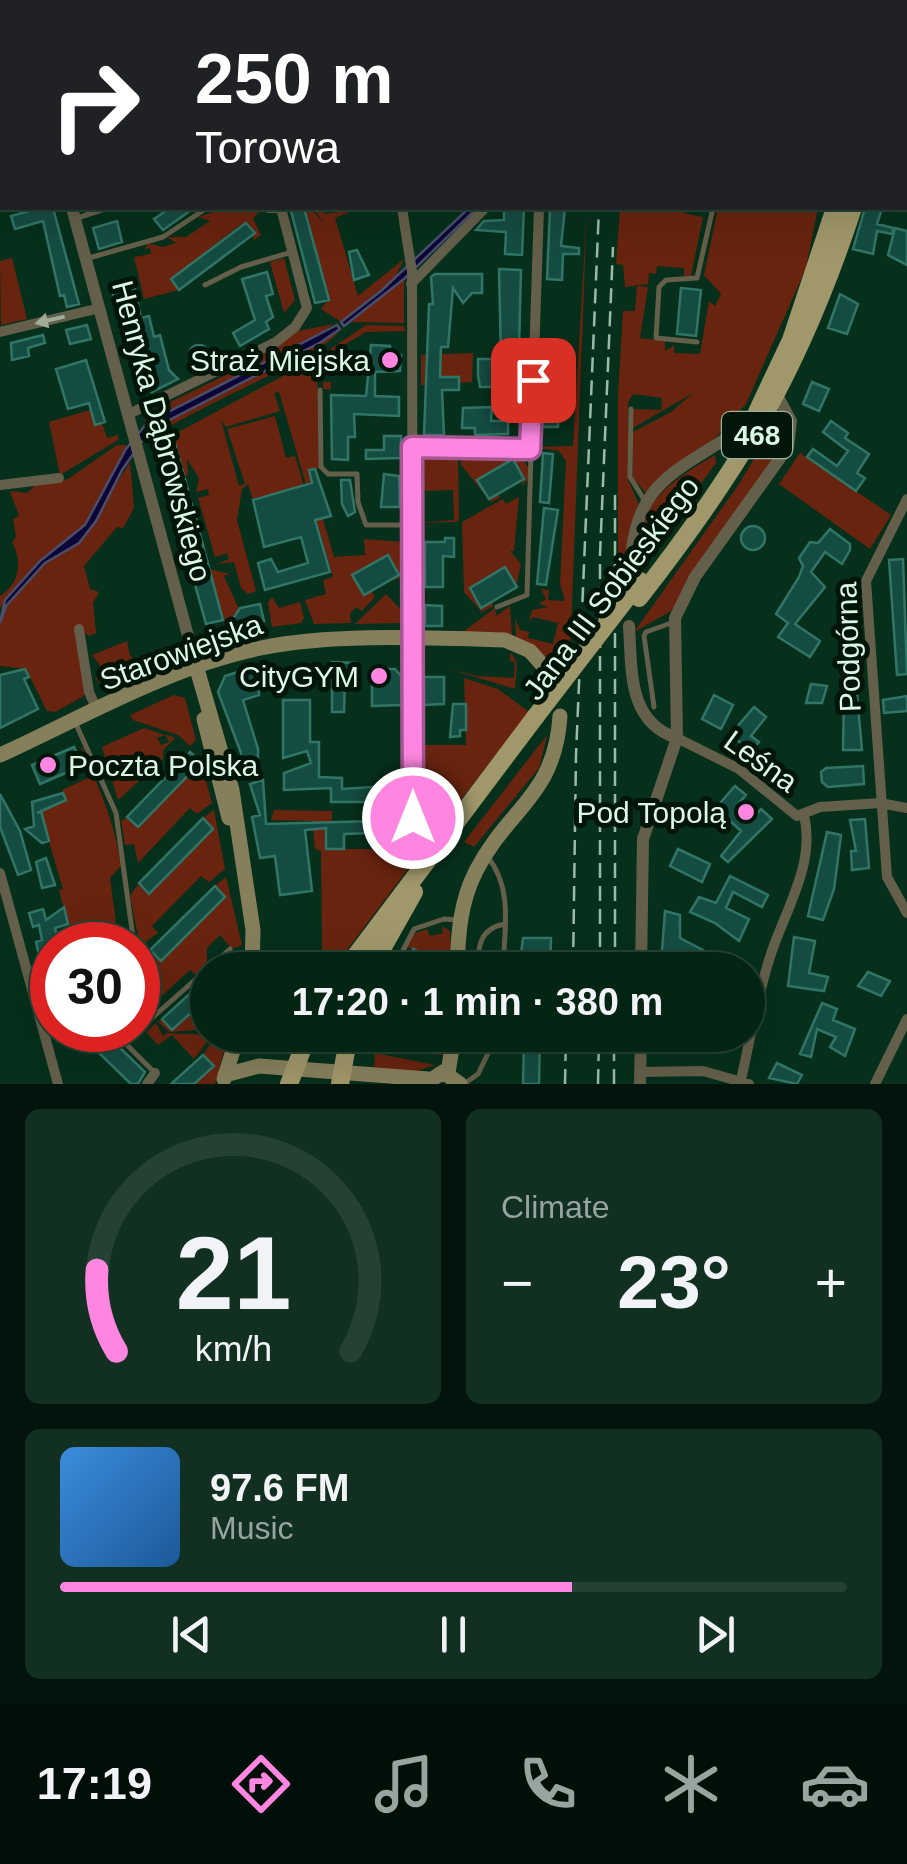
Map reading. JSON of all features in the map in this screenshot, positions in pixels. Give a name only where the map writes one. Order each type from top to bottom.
[{"type":"main road","name":"Jana III Sobieskiego","points":[[537,723],[729,460],[752,422],[791,340],[834,210]]},
{"type":"main road","name":"Jana III Sobieskiego","points":[[636,586],[731,476],[778,398],[821,302],[852,210]]},
{"type":"main road","name":"Starowiejska","points":[[0,755],[197,669],[287,643],[505,640],[530,651],[554,678]]},
{"type":"main road","name":"Henryka Dąbrowskiego","points":[[197,669],[198,694],[220,792],[236,836],[253,930],[252,952]]},
{"type":"main road","points":[[458,952],[460,920],[468,888],[486,854],[545,780],[560,716]]},
{"type":"main road","name":"468","points":[[359,952],[537,723]]},
{"type":"main road","name":"468","points":[[380,952],[412,895],[537,723]]},
{"type":"main road","points":[[224,1079],[233,1052]]},
{"type":"main road","points":[[244,1052],[259,1066],[291,1077],[427,1081],[457,1080],[455,1052]]},
{"type":"main road","points":[[291,1077],[301,1052]]},
{"type":"main road","points":[[342,1078],[346,1052]]},
{"type":"main road","points":[[224,1079],[259,1066]]},
{"type":"street","points":[[129,414],[276,342],[295,327],[307,308],[281,210]]},
{"type":"street","points":[[402,210],[411,272],[413,818]]},
{"type":"street","points":[[411,272],[484,210]]},
{"type":"street","points":[[412,447],[530,449],[539,210]]},
{"type":"street","name":"Henryka Dąbrowskiego","points":[[74,213],[197,669]]},
{"type":"street","points":[[0,332],[100,308]]},
{"type":"street","points":[[641,952],[643,840],[676,738],[674,622],[695,578],[788,447],[791,421],[778,398]]},
{"type":"street","points":[[636,586],[631,538],[645,501],[663,481],[752,422]]},
{"type":"street","points":[[0,486],[58,478]]},
{"type":"street","name":"Podgórna","points":[[880,803],[866,581],[907,499]]},
{"type":"street","points":[[629,626],[636,700],[649,723],[676,738]]},
{"type":"street","points":[[79,628],[89,692],[98,711]]},
{"type":"street","name":"Leśna","points":[[676,738],[739,769],[790,814],[804,815],[820,807],[880,803],[907,808]]},
{"type":"street","points":[[880,803],[888,878],[907,913]]},
{"type":"street","points":[[640,1052],[640,1078],[704,1071],[745,1082],[770,956],[796,896],[808,831],[804,815]]},
{"type":"street","points":[[0,873],[58,1084]]},
{"type":"street","points":[[875,1084],[907,1019]]},
{"type":"street","points":[[147,1084],[156,1073]]},
{"type":"lane","points":[[86,258],[163,237],[204,210]]},
{"type":"lane","points":[[697,342],[656,338],[659,287],[666,280],[697,278],[713,210]]},
{"type":"lane","points":[[205,284],[240,267],[292,252]]},
{"type":"lane","points":[[320,390],[321,468],[328,474],[356,474],[358,502],[366,525],[413,526]]},
{"type":"lane","points":[[630,409],[630,477],[645,501]]},
{"type":"lane","points":[[497,607],[527,595],[534,467],[530,449]]},
{"type":"lane","points":[[654,707],[644,636],[674,622]]},
{"type":"lane","points":[[75,721],[116,813],[131,922]]},
{"type":"lane","points":[[486,854],[498,870],[504,889],[503,952]]},
{"type":"lane","points":[[402,952],[414,930],[444,919],[460,920]]},
{"type":"lane","points":[[480,952],[483,936],[492,926],[504,924]]},
{"type":"lane","points":[[160,1011],[230,949]]},
{"type":"lane","points":[[134,1052],[156,1073]]},
{"type":"lane","points":[[457,1080],[478,1074],[488,1052]]},
{"type":"shaded area","points":[[220,210],[261,210],[253,218],[261,235],[253,240],[254,233],[240,225],[171,279],[179,290],[144,299],[134,257],[151,254],[150,248],[145,249],[148,243],[163,247],[176,243],[167,237],[186,237],[210,221],[198,217]]},
{"type":"shaded area","points":[[306,210],[312,210],[324,223],[314,210],[324,210],[325,214],[350,210],[335,218],[358,296],[404,259],[395,278],[341,322],[321,309],[329,299]]},
{"type":"shaded area","points":[[467,210],[475,210],[405,278],[344,326],[341,322],[381,291]]},
{"type":"shaded area","points":[[587,210],[571,631],[569,659],[559,672],[539,650],[516,637],[515,618],[520,630],[529,632],[528,638],[553,644],[558,623],[533,617],[529,622],[532,610],[548,607],[539,604],[546,599],[541,589],[549,590],[548,600],[565,601],[560,584],[566,461],[559,451],[534,447],[573,446]]},
{"type":"shaded area","points":[[620,210],[683,210],[703,217],[691,276],[684,276],[684,268],[657,266],[656,274],[649,273],[648,284],[625,287],[623,265],[616,264]]},
{"type":"shaded area","points":[[718,210],[818,210],[806,268],[746,404],[711,443],[646,493],[633,478],[633,432],[671,412],[693,393],[633,428],[632,409],[661,410],[662,398],[633,394],[628,403],[628,480],[639,505],[631,528],[627,575],[618,596],[618,395],[623,311],[635,311],[637,286],[648,287],[640,338],[665,341],[665,351],[674,345],[674,353],[700,354],[709,301],[715,306],[721,294],[704,275]]},
{"type":"shaded area","points":[[12,258],[27,319],[1,325],[0,261]]},
{"type":"shaded area","points":[[284,258],[295,300],[284,313],[270,262]]},
{"type":"shaded area","points":[[404,279],[404,323],[349,322],[399,281]]},
{"type":"shaded area","points":[[334,324],[306,343],[146,425],[144,416],[148,413],[252,362],[298,331]]},
{"type":"shaded area","points":[[337,325],[340,329],[321,342],[150,430],[79,543],[45,563],[6,606],[0,623],[5,600],[40,561],[85,525],[126,449],[147,423]]},
{"type":"shaded area","points":[[366,325],[404,326],[405,331],[366,332],[327,355],[323,382],[323,361],[317,359],[319,468],[309,471],[334,557],[365,555],[364,539],[404,542],[403,575],[393,581],[399,574],[387,555],[353,575],[363,594],[371,590],[375,597],[362,611],[356,607],[350,614],[351,623],[314,624],[305,600],[326,594],[323,580],[333,577],[279,392],[274,393],[280,411],[226,427],[221,420],[239,486],[245,484],[227,429],[275,416],[286,458],[295,456],[304,486],[253,500],[248,484],[242,489],[237,520],[256,591],[248,594],[241,588],[234,562],[217,564],[229,559],[227,553],[215,557],[198,498],[209,495],[208,489],[196,492],[199,478],[187,459],[188,475],[184,476],[174,440],[158,443],[320,356]]},
{"type":"shaded area","points":[[340,329],[311,353],[150,440],[150,430],[177,414]]},
{"type":"shaded area","points":[[473,353],[472,382],[421,385],[421,355]]},
{"type":"shaded area","points":[[100,407],[92,414],[94,424],[102,423],[107,438],[118,435],[118,440],[60,475],[49,422]]},
{"type":"shaded area","points":[[787,425],[785,439],[673,610],[634,632],[739,484],[772,429]]},
{"type":"shaded area","points":[[117,445],[126,445],[126,456],[85,525],[40,561],[0,608],[0,596],[18,571],[12,542],[16,537],[13,519],[19,516],[10,491],[27,493],[35,486],[68,479]]},
{"type":"shaded area","points":[[800,453],[891,515],[870,549],[779,484]]},
{"type":"shaded area","points":[[425,455],[458,455],[459,520],[420,523],[454,520],[453,490],[420,491],[420,460]]},
{"type":"shaded area","points":[[461,455],[519,455],[528,467],[528,479],[522,486],[524,478],[513,460],[478,479],[501,497],[491,502],[461,465]]},
{"type":"shaded area","points":[[715,455],[716,463],[635,574],[640,531],[655,501],[680,478]]},
{"type":"shaded area","points":[[130,462],[134,508],[123,528],[117,527],[84,566],[90,589],[99,592],[93,603],[96,633],[89,636],[83,631],[84,696],[55,712],[47,711],[26,669],[0,666],[0,623],[6,606],[51,557],[79,543]]},
{"type":"shaded area","points":[[519,497],[514,551],[510,551],[521,564],[515,591],[505,568],[470,588],[481,607],[492,602],[493,606],[482,612],[464,592],[462,522],[503,499],[506,504]]},
{"type":"shaded area","points":[[209,569],[230,574],[224,576],[239,609],[232,620],[224,621]]},
{"type":"shaded area","points":[[386,594],[404,613],[402,623],[355,624]]},
{"type":"shaded area","points":[[272,597],[279,608],[300,602],[304,618],[301,623],[272,627],[268,603]]},
{"type":"shaded area","points":[[510,606],[512,635],[463,632],[495,608],[496,616]]},
{"type":"shaded area","points":[[127,641],[130,656],[137,661],[100,683],[96,679],[100,665],[92,655]]},
{"type":"shaded area","points":[[451,651],[512,654],[517,663],[515,689],[449,669],[477,676],[514,678],[515,662],[510,661],[510,654]]},
{"type":"shaded area","points":[[464,678],[498,689],[529,712],[449,815],[421,824],[417,745],[466,745]]},
{"type":"shaded area","points":[[174,695],[185,698],[196,740],[190,746],[178,735],[133,720],[130,715]]},
{"type":"shaded area","points":[[144,728],[165,735],[157,738],[161,745],[169,742],[165,734],[175,738],[163,750],[163,759],[118,800],[102,747]]},
{"type":"shaded area","points":[[547,735],[539,768],[474,847],[464,842]]},
{"type":"shaded area","points":[[81,744],[118,849],[121,866],[110,878],[116,922],[67,922],[59,890],[63,889],[40,811],[66,800],[62,790],[88,778]]},
{"type":"shaded area","points":[[201,762],[212,803],[197,814],[190,808],[138,863],[134,844],[125,845],[121,821],[127,817],[138,827]]},
{"type":"shaded area","points":[[214,810],[225,869],[209,882],[201,876],[156,922],[135,922],[130,896],[139,883],[150,894],[213,830],[203,818]]},
{"type":"shaded area","points":[[274,810],[332,811],[332,821],[324,822],[326,849],[409,849],[423,835],[429,841],[346,952],[322,952],[321,851],[315,849],[312,821],[271,820]]},
{"type":"shaded area","points":[[226,877],[242,945],[232,949],[220,935],[207,952],[190,952],[190,970],[160,998],[160,959],[225,897],[215,886]]},
{"type":"shaded area","points":[[442,926],[450,931],[451,952],[419,952],[407,947],[414,934],[427,929],[430,936],[443,933]]},
{"type":"shaded area","points":[[190,1013],[190,1030],[169,1032],[160,1020],[172,1029]]},
{"type":"shaded area","points":[[160,1030],[163,1036],[167,1033],[190,1034],[190,1052],[199,1052],[194,1059],[172,1035],[160,1044]]},
{"type":"shaded area","points":[[223,1052],[215,1084],[194,1084],[213,1066],[203,1055]]},
{"type":"shaded area","points":[[375,1053],[435,1065],[414,1072],[374,1068]]},
{"type":"building","points":[[54,210],[79,304],[67,307],[64,295],[60,296],[43,221],[15,229],[11,216]]},
{"type":"building","points":[[167,210],[191,210],[163,230],[154,219]]},
{"type":"building","points":[[305,210],[329,300],[315,303],[291,211]]},
{"type":"building","points":[[504,210],[524,210],[522,255],[505,254],[506,232],[476,230],[484,221],[504,220]]},
{"type":"building","points":[[550,210],[565,210],[561,246],[579,248],[579,254],[563,254],[562,280],[547,279]]},
{"type":"building","points":[[864,210],[881,210],[877,224],[893,228],[892,234],[877,231],[873,254],[853,249]]},
{"type":"building","points":[[117,221],[122,242],[99,249],[93,228]]},
{"type":"building","points":[[246,223],[255,233],[179,290],[171,279]]},
{"type":"building","points":[[895,228],[907,231],[907,265],[888,255]]},
{"type":"building","points":[[357,250],[369,275],[354,280],[349,252]]},
{"type":"building","points":[[499,269],[521,270],[519,347],[511,347],[511,388],[518,388],[515,404],[497,403],[498,387],[480,387],[478,376],[478,359],[501,359]]},
{"type":"building","points":[[267,272],[273,294],[266,296],[273,317],[266,322],[269,329],[240,346],[233,333],[255,320],[242,279]]},
{"type":"building","points":[[482,274],[482,293],[472,293],[463,303],[453,288],[448,347],[441,347],[440,377],[459,377],[459,390],[442,390],[444,435],[424,435],[429,304],[433,304],[431,277]]},
{"type":"building","points":[[133,279],[141,318],[149,316],[154,337],[160,335],[169,370],[178,379],[152,392],[146,389],[143,368],[138,369],[110,285]]},
{"type":"building","points":[[681,288],[701,290],[696,336],[677,334]]},
{"type":"building","points":[[840,294],[858,304],[847,334],[828,328]]},
{"type":"building","points":[[87,325],[91,339],[70,344],[66,330]]},
{"type":"building","points":[[43,335],[45,343],[28,348],[29,356],[12,360],[11,343]]},
{"type":"building","points":[[195,345],[203,345],[209,355],[203,365],[195,365],[189,359],[189,351]]},
{"type":"building","points":[[371,345],[390,346],[390,355],[401,355],[400,371],[375,372],[375,396],[399,397],[399,416],[354,414],[355,437],[348,437],[348,460],[332,459],[331,395],[366,396]]},
{"type":"building","points":[[86,360],[105,422],[95,425],[89,403],[68,409],[56,369]]},
{"type":"building","points":[[544,372],[558,372],[558,427],[542,427]]},
{"type":"building","points":[[812,382],[829,389],[819,411],[803,404]]},
{"type":"building","points":[[492,407],[491,421],[508,421],[508,434],[475,435],[475,428],[462,428],[463,408]]},
{"type":"building","points":[[831,421],[848,433],[845,438],[869,454],[857,473],[865,478],[856,491],[807,457],[813,449],[837,466],[848,451],[823,432]]},
{"type":"building","points":[[384,436],[401,436],[401,458],[366,459],[366,450],[384,450]]},
{"type":"building","points":[[174,440],[188,490],[170,495],[156,445]]},
{"type":"building","points":[[543,453],[553,454],[549,503],[540,502]]},
{"type":"building","points":[[513,459],[524,479],[489,499],[477,480]]},
{"type":"building","points":[[315,469],[331,516],[315,520],[330,572],[265,590],[258,563],[271,559],[278,572],[308,563],[301,537],[264,547],[253,500],[312,483],[309,470]]},
{"type":"building","points":[[384,474],[399,476],[400,507],[381,507]]},
{"type":"building","points":[[341,480],[350,480],[355,512],[348,516],[342,504]]},
{"type":"building","points":[[192,504],[223,620],[206,624],[174,509]]},
{"type":"building","points":[[544,508],[558,510],[546,585],[537,584]]},
{"type":"building","points":[[753,526],[762,529],[762,547],[753,550],[744,547],[741,538],[744,529]]},
{"type":"building","points":[[830,529],[850,544],[850,550],[842,564],[825,552],[811,572],[825,587],[795,624],[820,641],[810,657],[778,637],[788,623],[776,614],[799,577],[803,566],[799,558],[810,542],[818,543]]},
{"type":"building","points":[[445,538],[454,538],[454,557],[443,556],[443,587],[425,587],[425,542],[445,542]]},
{"type":"building","points":[[388,555],[399,575],[364,595],[352,575]]},
{"type":"building","points":[[903,559],[907,674],[897,675],[889,560]]},
{"type":"building","points":[[505,567],[517,587],[481,608],[470,588]]},
{"type":"building","points":[[260,604],[264,621],[230,623],[240,608]]},
{"type":"building","points":[[425,605],[442,606],[442,626],[425,626]]},
{"type":"building","points":[[332,662],[356,663],[356,679],[345,679],[344,712],[332,712]]},
{"type":"building","points":[[25,669],[29,677],[24,679],[38,709],[0,728],[0,675]]},
{"type":"building","points":[[372,669],[395,669],[401,676],[402,705],[372,706]]},
{"type":"building","points":[[258,670],[259,695],[243,700],[258,749],[258,766],[241,771],[241,753],[218,692],[225,676]]},
{"type":"building","points":[[424,677],[444,677],[444,704],[424,705]]},
{"type":"building","points":[[811,684],[827,686],[822,703],[806,703]]},
{"type":"building","points":[[857,694],[862,750],[843,750],[844,695]]},
{"type":"building","points":[[714,695],[733,705],[721,729],[702,719]]},
{"type":"building","points":[[907,696],[907,711],[884,713],[883,700]]},
{"type":"building","points":[[283,700],[310,700],[310,742],[319,742],[319,777],[342,778],[342,789],[388,786],[388,807],[398,789],[404,794],[405,820],[376,824],[376,802],[331,802],[331,788],[284,790],[284,773],[311,763],[307,751],[283,758]]},
{"type":"building","points":[[453,704],[466,704],[466,730],[460,730],[460,736],[450,737]]},
{"type":"building","points":[[754,707],[766,717],[751,736],[759,742],[750,752],[731,734]]},
{"type":"building","points":[[74,747],[82,766],[40,784],[32,765]]},
{"type":"building","points":[[190,752],[201,762],[138,827],[127,817]]},
{"type":"building","points":[[863,766],[864,784],[828,787],[822,782],[821,772],[826,768]]},
{"type":"building","points":[[263,780],[266,824],[375,821],[375,833],[344,834],[344,849],[326,849],[326,828],[305,830],[312,891],[280,895],[275,856],[260,858],[252,817],[260,815],[250,784]]},
{"type":"building","points":[[735,786],[746,795],[740,802],[755,816],[761,809],[772,819],[728,862],[721,856],[741,831],[728,819],[721,827],[709,816]]},
{"type":"building","points":[[63,793],[66,800],[41,811],[49,841],[42,843],[25,829],[34,826],[32,802]]},
{"type":"building","points":[[0,794],[20,831],[31,870],[18,875],[0,827]]},
{"type":"building","points":[[203,818],[213,829],[149,894],[139,883]]},
{"type":"building","points":[[865,819],[869,868],[852,870],[851,851],[856,851],[850,820]]},
{"type":"building","points":[[827,832],[841,835],[834,889],[823,920],[808,916]]},
{"type":"building","points":[[678,849],[710,864],[702,882],[670,866]]},
{"type":"building","points":[[46,858],[55,885],[42,888],[36,862]]},
{"type":"building","points":[[730,876],[768,895],[762,907],[733,892],[726,908],[749,919],[739,941],[715,923],[690,912],[699,897],[716,903]]},
{"type":"building","points":[[215,886],[225,897],[161,961],[160,940]]},
{"type":"building","points":[[64,907],[68,922],[32,922],[29,913],[43,909],[46,920]]},
{"type":"building","points":[[665,911],[680,915],[680,938],[707,952],[664,952]]},
{"type":"building","points":[[794,937],[815,941],[809,973],[828,977],[824,991],[788,986]]},
{"type":"building","points":[[523,938],[551,938],[551,952],[521,952]]},
{"type":"building","points":[[868,972],[890,981],[881,996],[858,986]]},
{"type":"building","points":[[190,993],[190,1014],[172,1030],[162,1019]]},
{"type":"building","points":[[822,1003],[837,1009],[833,1020],[855,1029],[845,1056],[830,1047],[836,1037],[817,1029],[811,1057],[800,1054]]},
{"type":"building","points":[[124,1052],[145,1072],[138,1084],[131,1084],[100,1054]]},
{"type":"building","points":[[524,1052],[540,1052],[539,1084],[523,1084]]},
{"type":"building","points":[[203,1055],[214,1066],[194,1084],[171,1084]]},
{"type":"building","points":[[777,1063],[802,1075],[797,1084],[769,1078]]},
{"type":"railway","points":[[573,952],[576,755],[599,210]]},
{"type":"railway","points":[[600,952],[600,555],[613,247]]},
{"type":"railway","points":[[615,493],[615,952]]},
{"type":"railway","points":[[565,1084],[566,1052]]},
{"type":"railway","points":[[598,1084],[599,1052]]},
{"type":"railway","points":[[614,1052],[614,1084]]},
{"type":"place","name":"Straż Miejska","points":[[390,360]]},
{"type":"place","name":"CityGYM","points":[[379,676]]},
{"type":"place","name":"Poczta Polska","points":[[48,765]]},
{"type":"place","name":"Pod Topolą","points":[[746,812]]},
{"type":"route","points":[[413,818],[412,447],[530,449],[533,380]]}]
